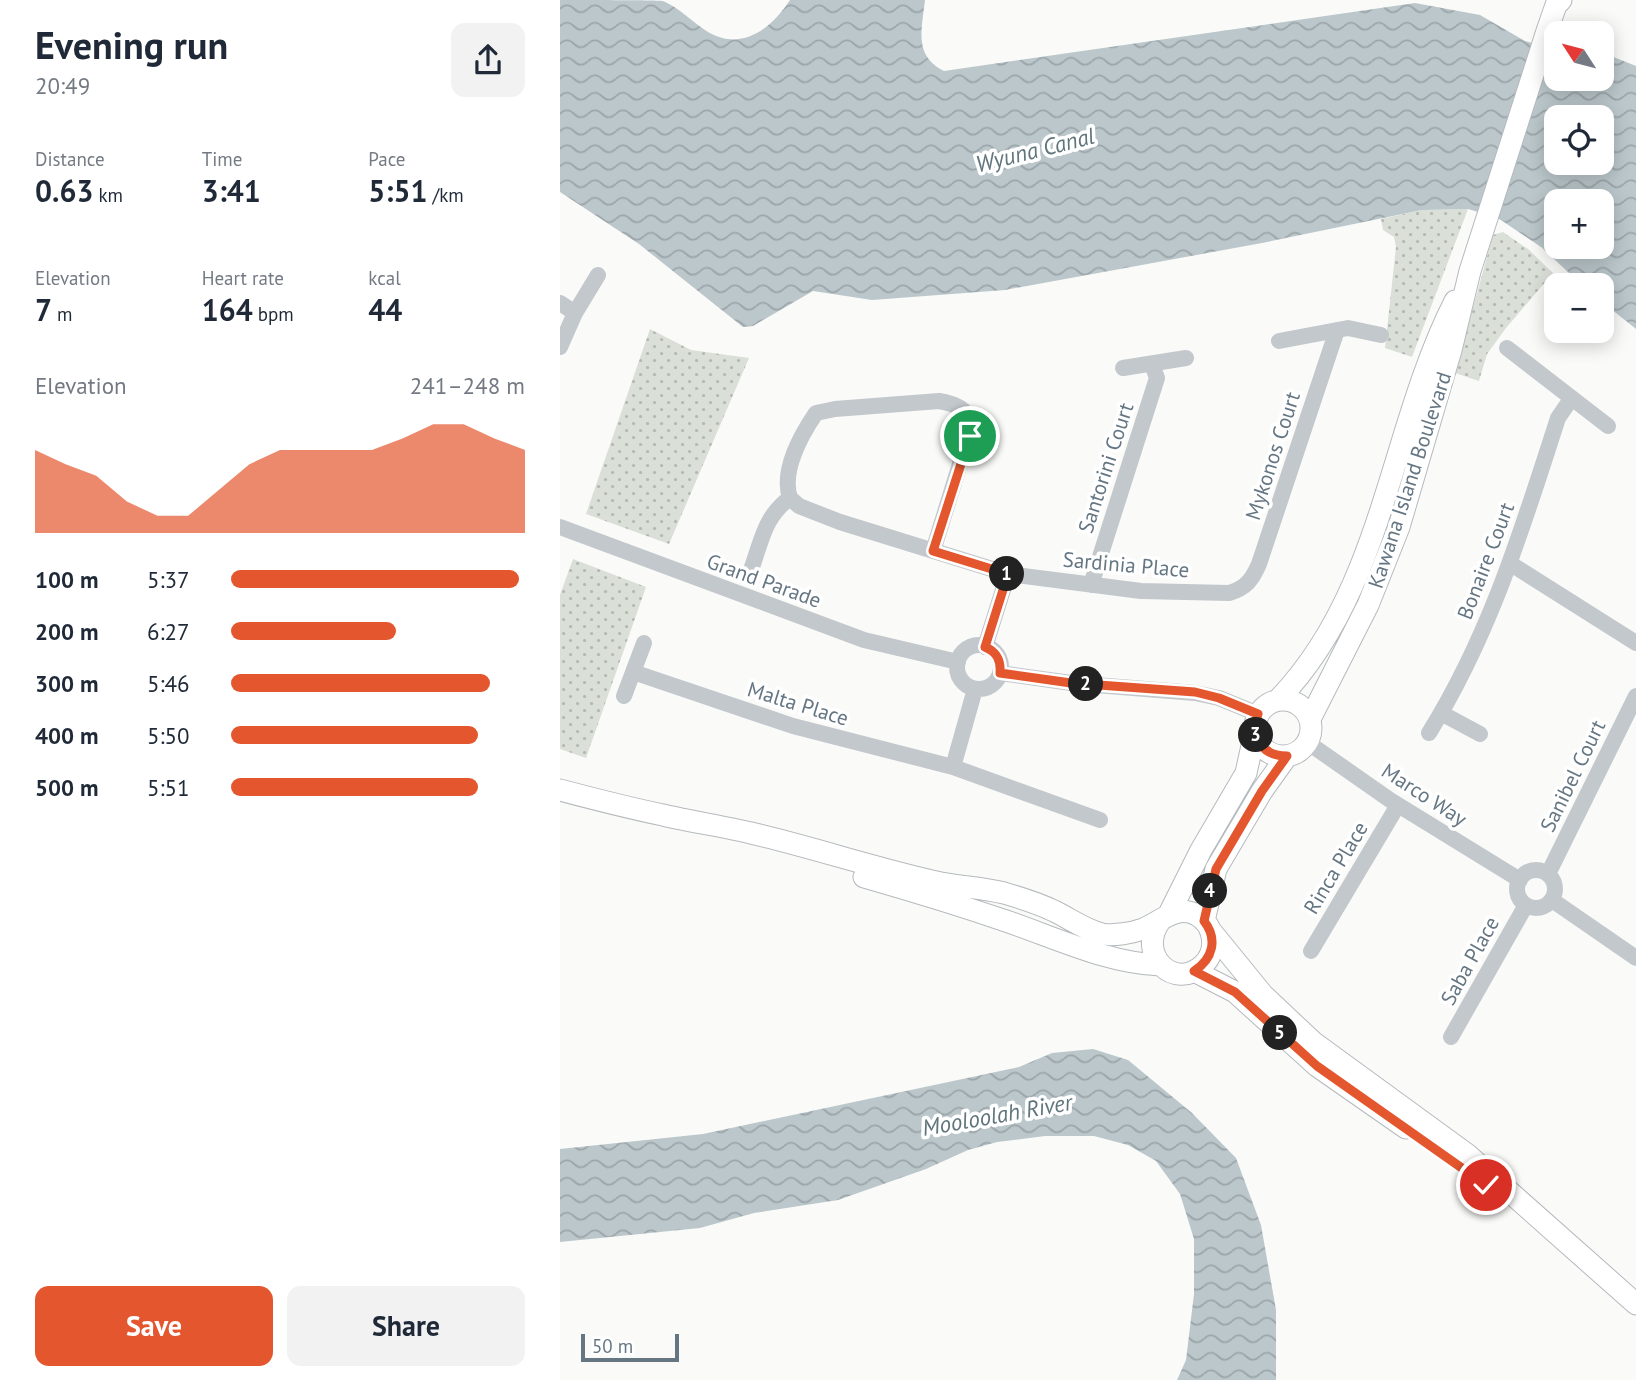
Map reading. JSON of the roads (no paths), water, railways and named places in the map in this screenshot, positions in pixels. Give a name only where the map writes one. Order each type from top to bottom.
[{"type":"main road","name":"Kawana Island Boulevard","points":[[1310,719],[1368,605],[1399,527],[1451,350],[1470,271],[1558,2]]},
{"type":"main road","name":"Kawana Island Boulevard","points":[[1278,700],[1314,659],[1350,592],[1378,520],[1445,319],[1470,271]]},
{"type":"main road","points":[[661,815],[962,907],[1086,950],[1138,964],[1160,965],[1174,972],[1184,973],[1194,971],[1208,958],[1213,940],[1207,926],[1216,869],[1262,791],[1287,756],[1302,749],[1307,742],[1310,719],[1297,703],[1278,700],[1265,706],[1256,723],[1246,773],[1152,936],[1151,945],[1160,965]]},
{"type":"main road","points":[[1256,723],[1263,749],[1270,754],[1287,756]]},
{"type":"main road","points":[[560,790],[750,833],[940,883],[1001,892],[1034,902],[1101,934],[1142,930],[1164,917],[1189,912],[1207,926],[1263,995],[1313,1042],[1468,1155],[1636,1304]]},
{"type":"main road","points":[[1194,971],[1235,992],[1317,1066],[1565,1240]]},
{"type":"street","points":[[560,347],[575,313],[598,275]]},
{"type":"street","points":[[560,303],[575,313]]},
{"type":"street","points":[[1279,341],[1358,328],[1381,335]]},
{"type":"street","name":"Mykonos Court","points":[[1240,589],[1252,580],[1259,564],[1336,330]]},
{"type":"street","points":[[1507,348],[1608,426]]},
{"type":"street","points":[[1123,368],[1186,358]]},
{"type":"street","name":"Santorini Court","points":[[1091,584],[1157,378],[1152,363]]},
{"type":"street","name":"Bonaire Court","points":[[1429,733],[1491,615],[1511,564],[1558,418],[1571,398]]},
{"type":"street","points":[[752,567],[769,517],[790,498],[786,487],[788,474],[804,430],[816,413],[835,409],[939,401],[956,404],[969,414],[972,425],[933,551]]},
{"type":"street","name":"Sardinia Place","points":[[790,498],[811,511],[1008,574],[1140,591],[1229,593],[1240,589]]},
{"type":"street","name":"Grand Parade","points":[[560,527],[864,640],[958,662]]},
{"type":"street","points":[[1511,564],[1636,643]]},
{"type":"street","points":[[985,647],[1008,574]]},
{"type":"street","points":[[624,696],[644,643]]},
{"type":"street","points":[[978,646],[985,647],[996,654],[1001,666],[998,679],[988,687],[975,689],[961,679],[958,662],[965,651],[978,646]]},
{"type":"street","name":"Malta Place","points":[[633,672],[793,726],[953,767],[1100,820]]},
{"type":"street","points":[[1000,673],[1071,683],[1195,692],[1219,698],[1256,723]]},
{"type":"street","points":[[953,767],[975,689]]},
{"type":"street","name":"Sanibel Court","points":[[1548,874],[1636,696]]},
{"type":"street","points":[[1441,713],[1480,734]]},
{"type":"street","name":"Marco Way","points":[[1307,742],[1398,805],[1520,880]]},
{"type":"street","name":"Rinca Place","points":[[1311,951],[1398,805]]},
{"type":"street","points":[[1536,870],[1548,874],[1555,889],[1552,900],[1537,908],[1525,905],[1518,896],[1520,880],[1524,875],[1536,870]]},
{"type":"street","points":[[1552,900],[1636,958]]},
{"type":"street","name":"Saba Place","points":[[1451,1037],[1525,905]]},
{"type":"water","name":"Wyuna Canal","points":[[560,0],[663,1],[708,32],[721,38],[733,39],[744,38],[765,28],[790,0],[925,0],[922,31],[924,49],[934,65],[944,71],[1415,3],[1480,15],[1525,41],[1544,47],[1544,91],[1614,91],[1614,57],[1636,66],[1636,329],[1614,311],[1614,273],[1569,273],[1554,259],[1614,259],[1614,189],[1544,189],[1544,250],[1498,218],[1468,209],[1422,210],[1262,243],[1005,290],[872,300],[813,291],[753,326],[743,327],[639,244],[560,192]]},
{"type":"water","name":"Mooloolah River","points":[[1093,1049],[1128,1060],[1192,1113],[1236,1158],[1261,1225],[1276,1310],[1276,1380],[1177,1380],[1186,1360],[1194,1294],[1194,1239],[1180,1194],[1156,1161],[1128,1145],[1094,1136],[1045,1136],[997,1142],[968,1150],[926,1169],[838,1200],[754,1213],[700,1228],[560,1242],[560,1149],[703,1134],[1019,1067],[1052,1053]]}]
